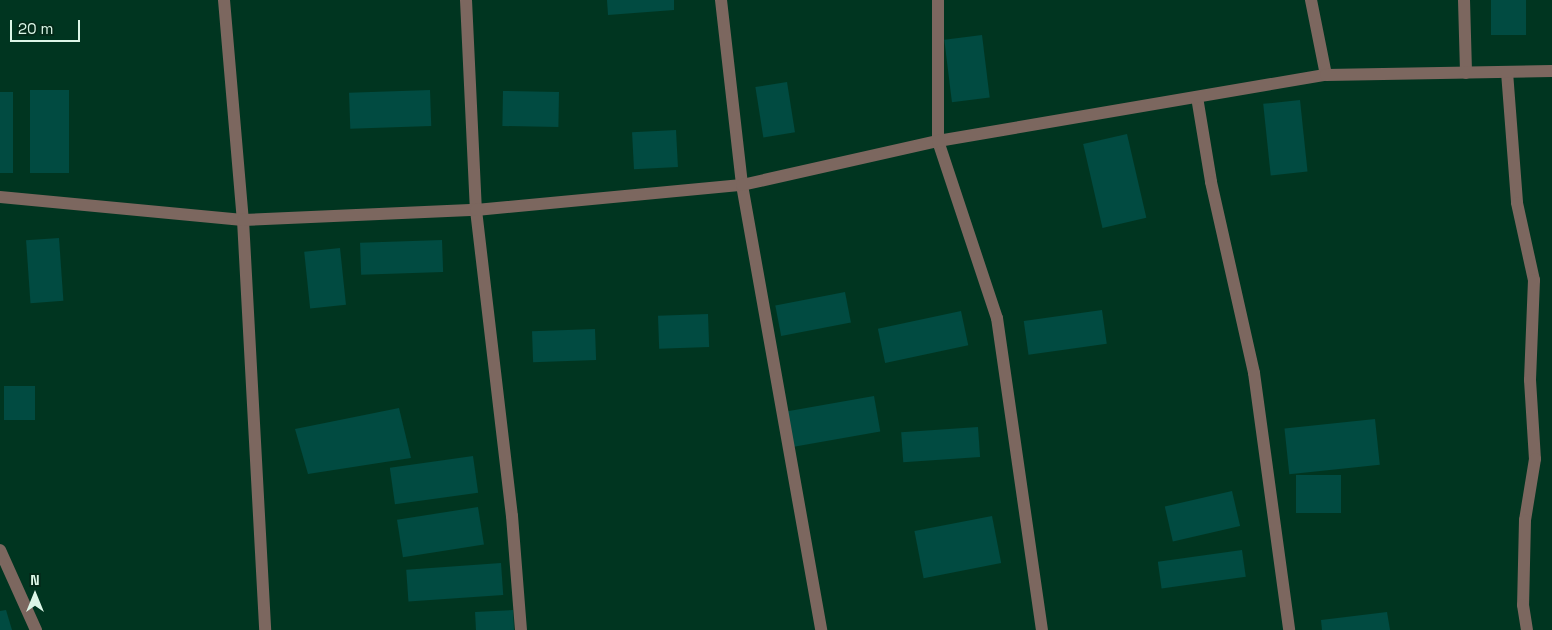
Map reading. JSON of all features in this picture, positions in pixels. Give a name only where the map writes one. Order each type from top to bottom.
[{"type":"street","points":[[224,0],[244,220],[265,630]]},
{"type":"street","points":[[466,0],[476,210],[512,516],[521,630]]},
{"type":"street","points":[[721,0],[742,186],[821,630]]},
{"type":"street","points":[[938,0],[938,141],[997,318],[1042,630]]},
{"type":"street","points":[[1311,0],[1326,75]]},
{"type":"street","points":[[1464,0],[1466,73]]},
{"type":"street","points":[[0,197],[244,220],[476,210],[742,186],[938,141],[1326,75],[1552,71]]},
{"type":"street","points":[[1507,72],[1517,203],[1534,280],[1530,380],[1535,459],[1525,520],[1523,605],[1527,630]]},
{"type":"street","points":[[1197,97],[1210,182],[1254,373],[1289,630]]},
{"type":"street","points":[[0,550],[36,630]]},
{"type":"building","points":[[607,0],[674,0],[674,10],[608,15]]},
{"type":"building","points":[[1491,0],[1526,0],[1526,35],[1491,35]]},
{"type":"building","points":[[982,35],[990,98],[952,102],[944,40]]},
{"type":"building","points":[[787,82],[795,132],[763,137],[755,87]]},
{"type":"building","points":[[30,90],[69,90],[69,173],[30,173]]},
{"type":"building","points":[[430,90],[431,126],[350,129],[349,93]]},
{"type":"building","points":[[503,91],[559,92],[558,127],[502,126]]},
{"type":"building","points":[[0,92],[13,92],[13,173],[0,173]]},
{"type":"building","points":[[1300,100],[1308,172],[1271,175],[1263,104]]},
{"type":"building","points":[[676,130],[678,167],[634,169],[632,132]]},
{"type":"building","points":[[1127,134],[1146,218],[1102,228],[1083,144]]},
{"type":"building","points":[[59,238],[63,301],[30,303],[26,240]]},
{"type":"building","points":[[442,240],[443,272],[361,275],[360,243]]},
{"type":"building","points":[[340,248],[346,305],[310,308],[304,252]]},
{"type":"building","points":[[845,292],[851,322],[781,336],[775,306]]},
{"type":"building","points":[[1102,310],[1107,344],[1029,355],[1024,321]]},
{"type":"building","points":[[961,311],[968,345],[885,363],[878,329]]},
{"type":"building","points":[[708,314],[709,347],[659,349],[658,316]]},
{"type":"building","points":[[595,329],[596,360],[533,362],[532,331]]},
{"type":"building","points":[[4,386],[35,386],[35,420],[4,420]]},
{"type":"building","points":[[874,396],[880,431],[790,447],[783,412]]},
{"type":"building","points":[[399,408],[411,458],[308,474],[295,429]]},
{"type":"building","points":[[1375,419],[1380,465],[1289,474],[1284,429]]},
{"type":"building","points":[[978,427],[980,457],[903,462],[901,432]]},
{"type":"building","points":[[473,456],[478,493],[395,504],[390,468]]},
{"type":"building","points":[[1296,475],[1341,475],[1341,513],[1296,513]]},
{"type":"building","points":[[1232,491],[1240,526],[1173,542],[1165,507]]},
{"type":"building","points":[[478,507],[484,545],[403,557],[397,520]]},
{"type":"building","points":[[992,516],[1001,563],[924,578],[914,531]]},
{"type":"building","points":[[1242,550],[1246,577],[1162,589],[1158,562]]},
{"type":"building","points":[[501,563],[503,595],[408,602],[406,570]]},
{"type":"building","points":[[6,610],[12,630],[0,630],[0,611]]},
{"type":"building","points":[[513,610],[514,630],[476,630],[475,612]]},
{"type":"building","points":[[1387,612],[1390,630],[1322,630],[1321,620]]}]
